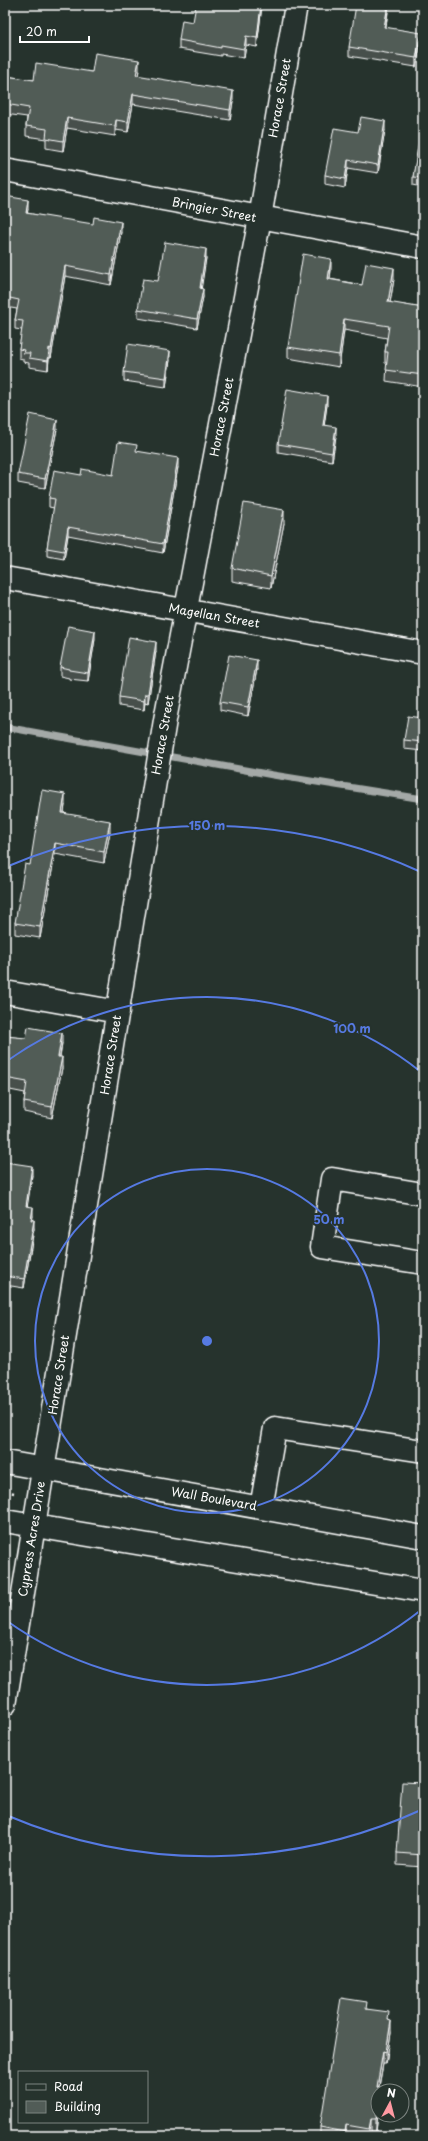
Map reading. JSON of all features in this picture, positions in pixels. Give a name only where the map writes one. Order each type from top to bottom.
[{"type":"street","name":"Horace Street","points":[[44,1468],[165,720],[260,218],[296,5]]},
{"type":"street","name":"Bringier Street","points":[[5,170],[423,247]]},
{"type":"street","name":"Magellan Street","points":[[5,578],[423,653]]},
{"type":"street","points":[[5,992],[118,1012]]},
{"type":"street","points":[[423,1194],[332,1180],[322,1247],[423,1263]]},
{"type":"street","points":[[261,1508],[274,1428],[423,1452]]},
{"type":"street","name":"Wall Boulevard","points":[[5,1462],[423,1537]]},
{"type":"street","name":"Cypress Acres Drive","points":[[5,1704],[9,1658],[44,1468]]},
{"type":"street","points":[[5,1521],[423,1591]]},
{"type":"path","points":[[5,1491],[14,1493]]},
{"type":"building","points":[[196,5],[261,5],[257,38],[246,36],[244,49],[221,45],[221,48],[179,40],[182,20],[193,22]]},
{"type":"building","points":[[356,5],[388,5],[384,27],[421,33],[416,58],[349,47]]},
{"type":"building","points":[[95,53],[139,60],[136,75],[233,91],[230,110],[133,94],[128,122],[116,120],[115,126],[67,118],[63,141],[46,138],[47,129],[26,126],[29,108],[5,104],[5,76],[34,80],[36,63],[92,72]]},
{"type":"building","points":[[361,117],[385,121],[378,165],[348,160],[345,179],[325,175],[334,128],[358,132]]},
{"type":"building","points":[[423,122],[423,178],[413,177]]},
{"type":"building","points":[[5,196],[28,200],[26,213],[93,224],[94,217],[121,222],[111,275],[65,266],[51,349],[49,348],[48,361],[29,358],[30,353],[23,353],[24,350],[19,349],[23,321],[15,320],[19,300],[5,297]]},
{"type":"building","points":[[165,242],[206,249],[200,288],[203,289],[197,319],[138,309],[143,279],[158,281]]},
{"type":"building","points":[[303,254],[331,259],[328,279],[362,285],[366,263],[394,268],[388,302],[423,308],[423,375],[386,370],[388,352],[385,352],[389,326],[344,319],[339,355],[288,347]]},
{"type":"building","points":[[128,344],[170,351],[166,378],[124,372]]},
{"type":"building","points":[[287,389],[327,396],[323,425],[336,427],[332,453],[278,444]]},
{"type":"building","points":[[30,414],[57,420],[45,479],[18,474]]},
{"type":"building","points":[[118,442],[137,445],[136,451],[178,458],[163,544],[68,527],[64,551],[47,548],[55,499],[49,498],[54,470],[81,475],[82,469],[113,475]]},
{"type":"building","points":[[244,503],[284,510],[271,576],[232,568]]},
{"type":"building","points":[[68,626],[95,631],[88,673],[60,667]]},
{"type":"building","points":[[129,637],[156,642],[148,694],[145,694],[144,701],[119,697]]},
{"type":"building","points":[[229,655],[257,660],[248,707],[220,702]]},
{"type":"building","points":[[408,716],[423,718],[423,742],[404,740]]},
{"type":"building","points":[[42,790],[65,794],[62,813],[110,821],[104,852],[55,843],[40,927],[15,923],[25,864],[30,865]]},
{"type":"building","points":[[28,1027],[62,1033],[58,1057],[62,1057],[52,1107],[24,1102],[27,1082],[5,1078],[5,1036],[26,1038]]},
{"type":"building","points":[[5,1162],[32,1166],[26,1206],[33,1207],[31,1220],[34,1220],[24,1279],[5,1276]]},
{"type":"building","points":[[402,1782],[423,1783],[423,1855],[397,1853]]},
{"type":"building","points":[[341,1998],[367,2002],[366,2009],[389,2012],[388,2020],[391,2021],[386,2052],[383,2051],[378,2083],[370,2083],[369,2129],[346,2125],[345,2132],[320,2127]]},
{"type":"waterway","points":[[5,727],[273,775],[423,799]]}]
